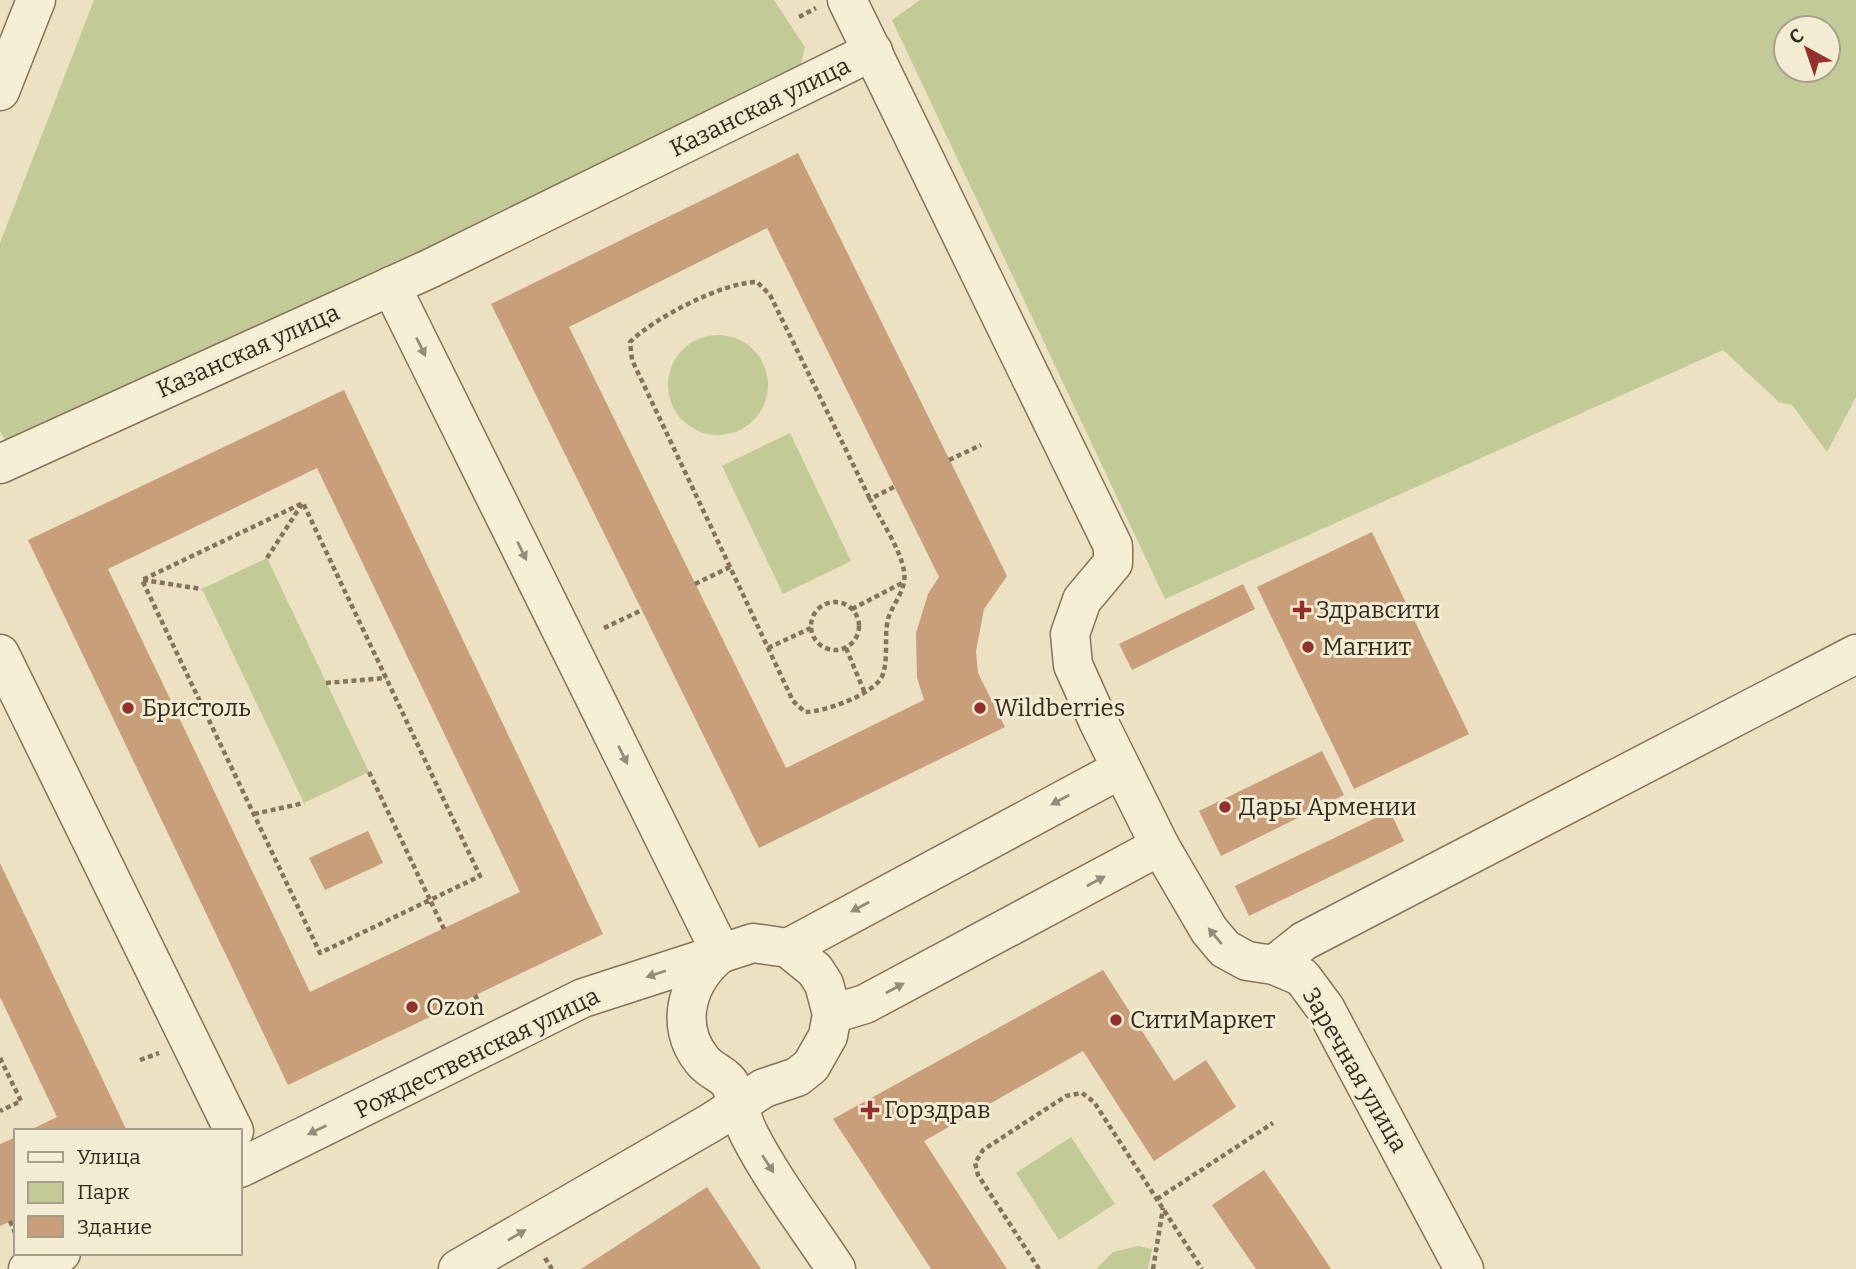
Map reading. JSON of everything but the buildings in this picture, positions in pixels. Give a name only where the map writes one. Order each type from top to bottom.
[{"type":"street","points":[[0,91],[36,0]]},
{"type":"street","points":[[847,0],[873,51]]},
{"type":"street","name":"Казанская улица","points":[[0,464],[391,286],[873,51],[1113,546],[1113,563],[1082,600],[1070,634],[1073,666],[1160,846]]},
{"type":"street","points":[[391,286],[721,953],[708,964],[689,993],[687,1028],[702,1060],[729,1082],[749,1134],[835,1269]]},
{"type":"street","points":[[0,654],[230,1129]]},
{"type":"street","points":[[1274,965],[1304,941],[1856,654]]},
{"type":"street","points":[[458,1269],[712,1122],[764,1088],[797,1077],[811,1066],[828,1036],[832,1014],[824,984],[815,970],[788,948],[1121,769]]},
{"type":"street","points":[[832,1014],[865,1004],[1160,846]]},
{"type":"street","name":"Заречная улица","points":[[1160,846],[1209,930],[1225,949],[1247,961],[1274,965],[1302,976],[1325,1008],[1464,1269]]},
{"type":"street","name":"Рождественская улица","points":[[242,1151],[583,998],[753,943],[788,948]]},
{"type":"street","points":[[28,1269],[57,1255]]},
{"type":"path","points":[[738,282],[757,282],[771,295],[904,568],[905,582],[885,632],[883,676],[874,686],[822,712],[805,712],[793,701],[730,567],[632,360],[630,342],[644,328],[738,282]]},
{"type":"path","points":[[949,460],[981,445]]},
{"type":"path","points":[[870,499],[894,487]]},
{"type":"path","points":[[267,558],[303,503]]},
{"type":"path","points":[[142,580],[303,503]]},
{"type":"path","points":[[142,580],[320,953],[480,876],[303,503]]},
{"type":"path","points":[[695,584],[730,567]]},
{"type":"path","points":[[142,580],[202,589]]},
{"type":"path","points":[[852,609],[905,582]]},
{"type":"path","points":[[834,602],[852,609],[858,617],[859,629],[855,641],[846,648],[834,651],[822,647],[813,638],[811,628],[812,619],[824,605],[834,602]]},
{"type":"path","points":[[604,628],[642,610]]},
{"type":"path","points":[[768,648],[811,628]]},
{"type":"path","points":[[846,648],[864,691]]},
{"type":"path","points":[[326,682],[386,677]]},
{"type":"path","points":[[369,772],[444,929]]},
{"type":"path","points":[[254,814],[304,803]]},
{"type":"path","points":[[0,1058],[21,1101],[0,1111]]},
{"type":"path","points":[[1039,1269],[978,1175],[975,1163],[983,1150],[1066,1096],[1082,1093],[1094,1102],[1202,1269]]},
{"type":"path","points":[[1157,1199],[1273,1123]]},
{"type":"path","points":[[1153,1269],[1163,1208]]},
{"type":"path","points":[[10,1222],[14,1231]]},
{"type":"path","points":[[545,1258],[552,1269]]},
{"type":"green space","points":[[94,0],[774,0],[805,47],[801,64],[359,282],[5,440],[0,431],[0,243]]},
{"type":"green space","points":[[920,0],[1856,0],[1856,397],[1827,452],[1792,405],[1779,402],[1723,350],[1165,599],[892,20]]},
{"type":"green space","points":[[718,335],[746,343],[760,357],[768,385],[760,413],[746,427],[718,435],[690,427],[676,413],[668,385],[676,357],[690,343]]},
{"type":"green space","points":[[790,433],[851,561],[783,594],[722,466]]},
{"type":"green space","points":[[267,558],[369,772],[304,803],[202,589]]},
{"type":"green space","points":[[1071,1137],[1115,1204],[1059,1240],[1016,1173]]},
{"type":"green space","points":[[1138,1246],[1152,1249],[1148,1269],[1096,1269],[1113,1252]]},
{"type":"place","name":"Здравсити","points":[[1302,610]]},
{"type":"place","name":"Магнит","points":[[1308,647]]},
{"type":"place","name":"Бристоль","points":[[128,708]]},
{"type":"place","name":"Wildberries","points":[[980,708]]},
{"type":"place","name":"Дары Армении","points":[[1225,807]]},
{"type":"place","name":"Ozon","points":[[412,1007]]},
{"type":"place","name":"СитиМаркет","points":[[1116,1020]]},
{"type":"place","name":"Горздрав","points":[[870,1110]]}]
